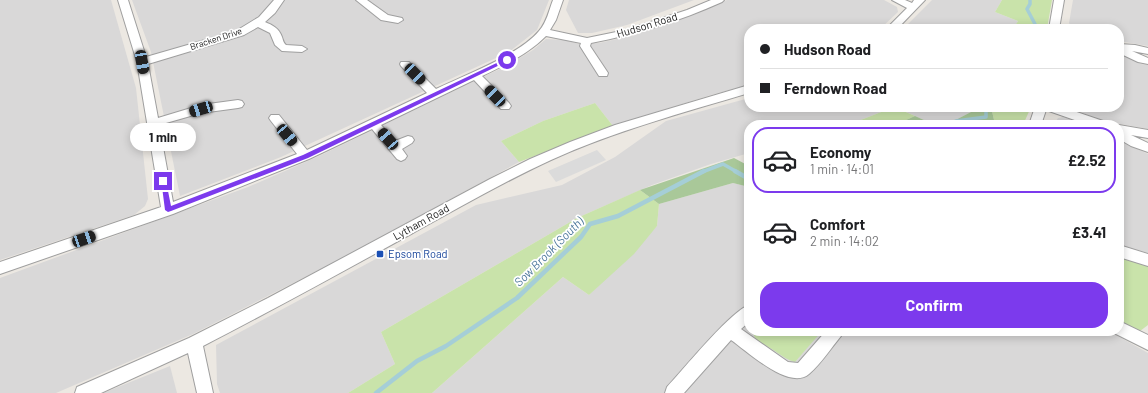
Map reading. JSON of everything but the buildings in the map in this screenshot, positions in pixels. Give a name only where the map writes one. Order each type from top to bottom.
[{"type":"street","points":[[123,0],[142,62],[168,210]]},
{"type":"street","name":"Bracken Drive","points":[[142,62],[226,37],[258,23],[265,18],[279,0]]},
{"type":"street","points":[[361,0],[385,18],[398,20]]},
{"type":"street","points":[[0,268],[168,210],[305,156],[434,94],[476,76],[507,60],[525,48],[544,32],[551,20],[558,0]]},
{"type":"street","name":"Hudson Road","points":[[544,32],[587,41],[628,33],[691,12],[719,0]]},
{"type":"street","points":[[897,0],[917,4]]},
{"type":"street","points":[[1055,24],[1059,0]]},
{"type":"street","points":[[896,24],[917,4]]},
{"type":"street","points":[[378,25],[385,18]]},
{"type":"street","points":[[258,23],[272,29],[276,34],[278,42],[283,48],[284,53],[302,49]]},
{"type":"street","points":[[587,41],[584,46],[603,73]]},
{"type":"street","points":[[1124,48],[1135,48],[1148,51]]},
{"type":"street","points":[[1124,51],[1142,60],[1148,61]]},
{"type":"street","points":[[405,64],[434,94]]},
{"type":"street","points":[[476,76],[504,106]]},
{"type":"street","name":"Lytham Road","points":[[83,393],[194,344],[273,303],[488,185],[526,167],[599,135],[744,90]]},
{"type":"street","points":[[153,123],[201,109],[241,104]]},
{"type":"street","points":[[1064,112],[1088,120]]},
{"type":"street","points":[[274,116],[305,156]]},
{"type":"street","points":[[373,123],[398,152],[408,140]]},
{"type":"street","points":[[1124,130],[1148,134]]},
{"type":"street","points":[[1124,136],[1135,143],[1148,148]]},
{"type":"street","points":[[1124,253],[1148,260]]},
{"type":"street","points":[[673,393],[730,330],[744,317]]},
{"type":"street","points":[[730,330],[785,369],[799,371],[804,369],[832,336]]},
{"type":"street","points":[[1124,331],[1148,343]]},
{"type":"street","points":[[194,344],[205,393]]},
{"type":"shaded area","points":[[0,0],[111,0],[136,88],[148,199],[145,206],[134,215],[0,260]]},
{"type":"shaded area","points":[[132,0],[549,0],[537,30],[509,52],[281,157],[180,196],[151,52]]},
{"type":"shaded area","points":[[569,0],[694,0],[627,25],[592,33],[578,33],[566,10]]},
{"type":"shaded area","points":[[727,0],[884,0],[897,7],[898,12],[885,24],[744,24],[744,86],[711,95],[613,126],[595,103],[543,121],[501,141],[519,162],[348,255],[193,334],[56,393],[0,393],[0,278],[248,187],[317,157],[508,65],[533,50],[546,39],[565,40],[579,44],[599,43],[635,35]]},
{"type":"shaded area","points":[[932,0],[1002,0],[995,12],[1018,21],[1016,24],[908,24]]},
{"type":"shaded area","points":[[1073,0],[1148,0],[1148,46],[1124,42],[1124,24],[1069,23]]},
{"type":"shaded area","points":[[1124,56],[1141,64],[1148,65],[1148,129],[1124,125],[1124,120],[1101,120],[1080,112],[1124,112]]},
{"type":"shaded area","points":[[744,99],[744,112],[881,112],[861,120],[744,120],[744,154],[711,164],[652,185],[577,218],[381,332],[395,364],[348,393],[220,393],[217,384],[216,345],[476,205],[562,185],[615,157],[666,121]]},
{"type":"shaded area","points":[[906,112],[971,112],[956,120],[924,120]]},
{"type":"shaded area","points":[[1063,117],[1073,120],[1057,120],[1058,118]]},
{"type":"shaded area","points":[[1124,142],[1148,154],[1148,253],[1124,246]]},
{"type":"shaded area","points":[[597,150],[606,160],[556,182],[548,171]]},
{"type":"shaded area","points":[[733,183],[744,186],[744,336],[1118,336],[1148,353],[1148,393],[432,393],[563,277],[589,295],[657,226],[659,204]]},
{"type":"shaded area","points":[[170,366],[177,393],[103,393]]},
{"type":"green space","points":[[1002,0],[1052,0],[1048,24],[1016,24],[1018,21],[995,12]]},
{"type":"green space","points":[[595,103],[613,126],[519,162],[501,141],[543,121]]},
{"type":"green space","points":[[881,112],[906,112],[915,116],[906,120],[861,120]]},
{"type":"green space","points":[[971,112],[992,112],[994,120],[956,120]]},
{"type":"green space","points":[[992,112],[1029,112],[1025,120],[994,120]]},
{"type":"green space","points":[[915,116],[924,120],[906,120]]},
{"type":"green space","points":[[734,158],[744,163],[744,186],[733,183],[659,204],[640,190]]},
{"type":"green space","points":[[640,190],[659,204],[657,226],[634,254],[589,295],[563,277],[432,393],[348,393],[395,364],[381,332],[577,218]]},
{"type":"green space","points":[[1124,257],[1131,258],[1148,266],[1148,325],[1140,331],[1124,323]]},
{"type":"green space","points":[[754,336],[818,336],[795,362],[757,342]]},
{"type":"waterway","name":"Sow Brook (South)","points":[[1030,0],[1030,4],[1027,9],[1035,24]]},
{"type":"waterway","name":"Sow Brook (South)","points":[[964,120],[986,117],[986,112]]},
{"type":"waterway","name":"Sow Brook (South)","points":[[702,172],[723,164],[737,172]]},
{"type":"waterway","name":"Sow Brook (South)","points":[[735,171],[744,176]]},
{"type":"waterway","name":"Sow Brook (South)","points":[[376,393],[417,361],[446,346],[517,298],[581,237],[590,224],[618,216],[702,172]]},
{"type":"place","name":"Epsom Road","points":[[380,254]]},
{"type":"route","points":[[163,181],[168,210],[305,156],[507,60]]}]
